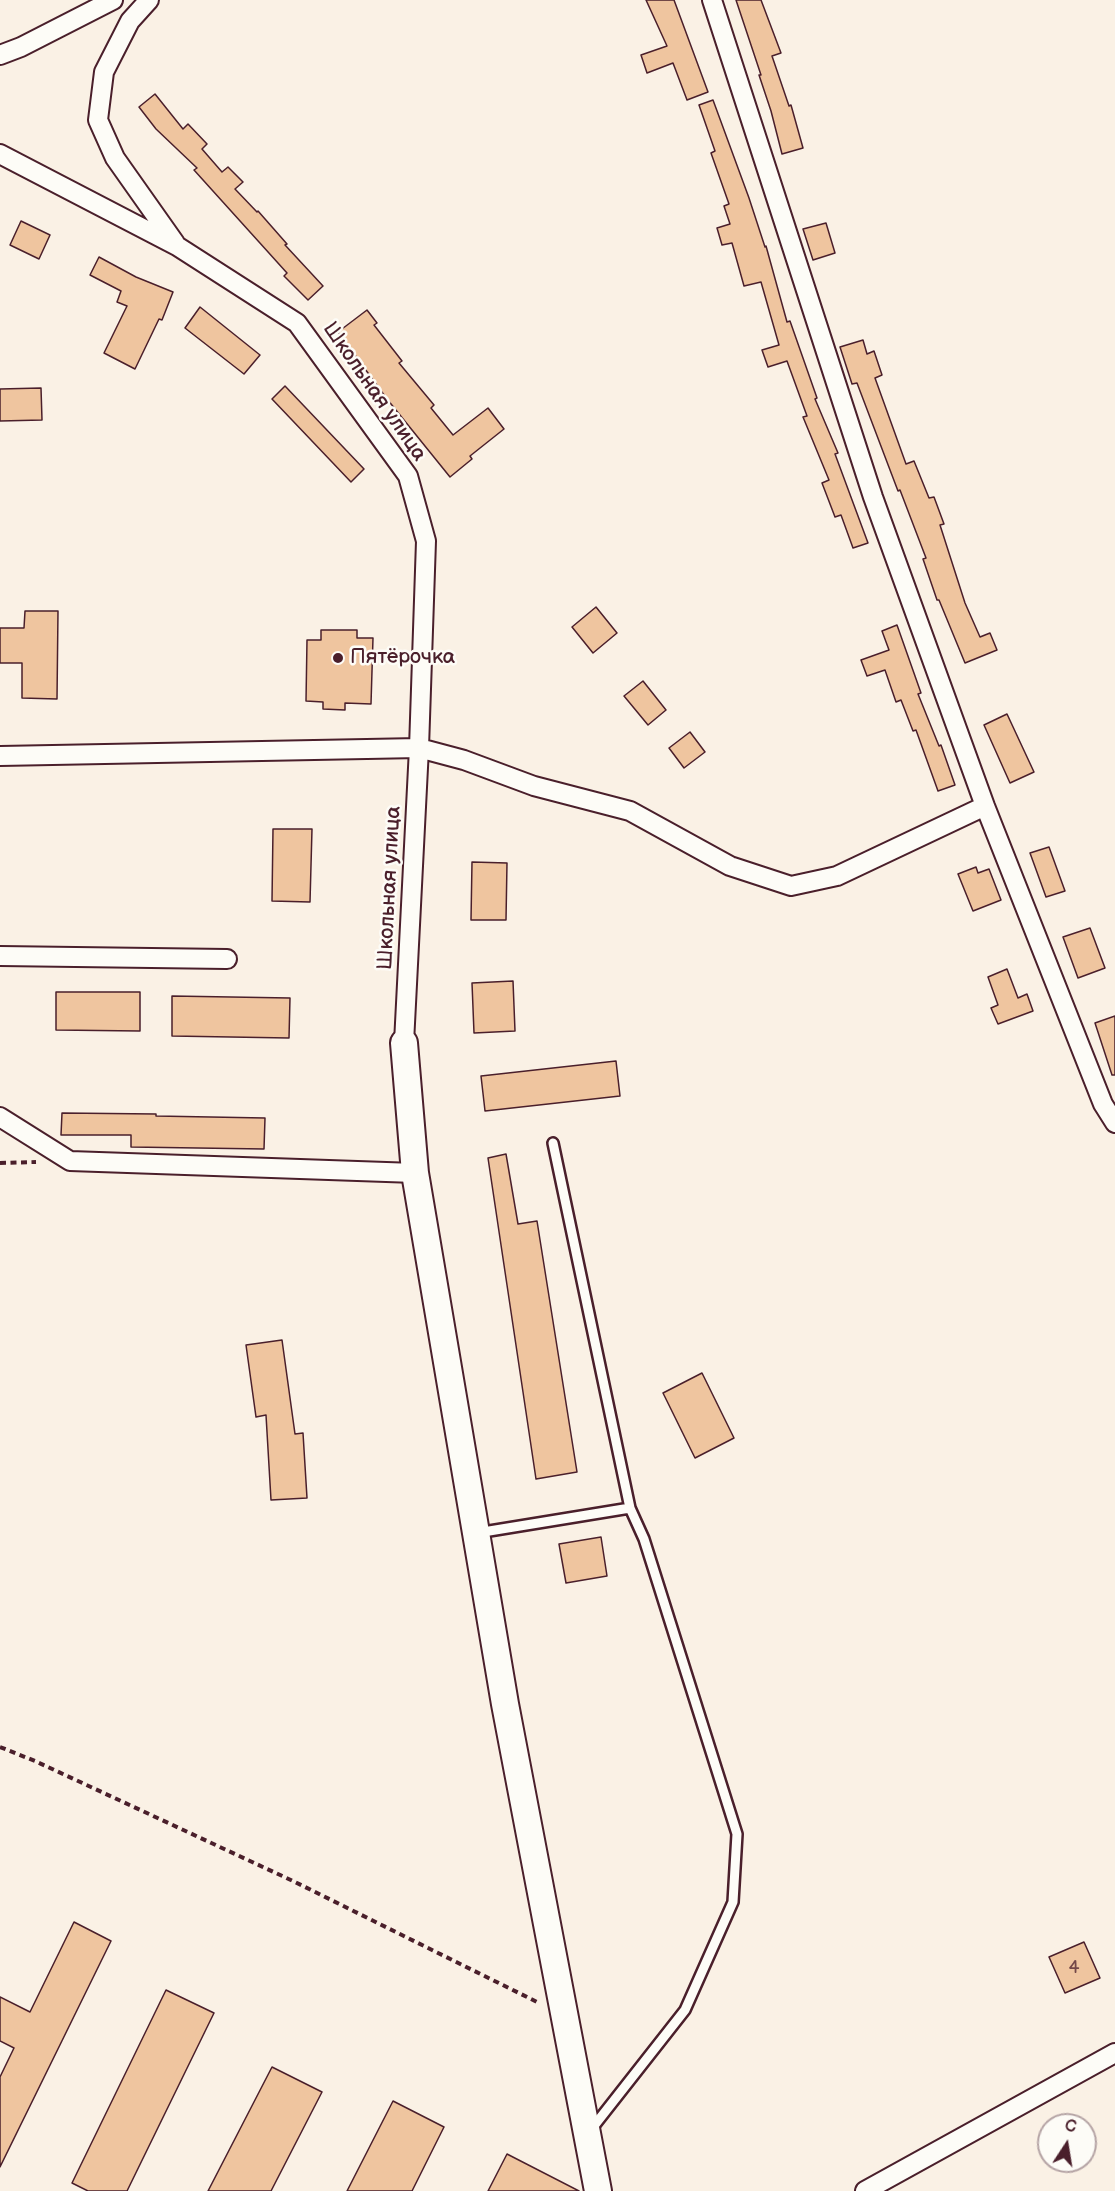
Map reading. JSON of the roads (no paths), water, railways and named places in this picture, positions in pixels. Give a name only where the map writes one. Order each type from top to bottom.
[{"type":"street","points":[[0,55],[21,47],[113,0]]},
{"type":"street","points":[[149,0],[130,21],[104,72],[98,120],[115,158],[177,246]]},
{"type":"street","points":[[712,0],[873,497],[985,806],[1103,1104],[1115,1123]]},
{"type":"street","name":"Школьная улица","points":[[0,154],[177,246],[297,323],[408,476],[426,541],[419,748],[404,1043]]},
{"type":"street","points":[[0,756],[419,748],[464,760],[534,786],[630,811],[730,866],[791,886],[837,876],[985,806]]},
{"type":"street","points":[[0,956],[227,959]]},
{"type":"street","points":[[404,1043],[416,1173],[476,1533],[507,1716],[598,2191]]},
{"type":"street","points":[[0,1117],[70,1161],[416,1173]]},
{"type":"street","points":[[865,2191],[1115,2053]]},
{"type":"lane","points":[[553,1143],[630,1508],[644,1539],[737,1834],[734,1902],[685,2010],[587,2136]]},
{"type":"lane","points":[[476,1533],[630,1508]]},
{"type":"place","name":"Пятёрочка","points":[[338,658]]}]
